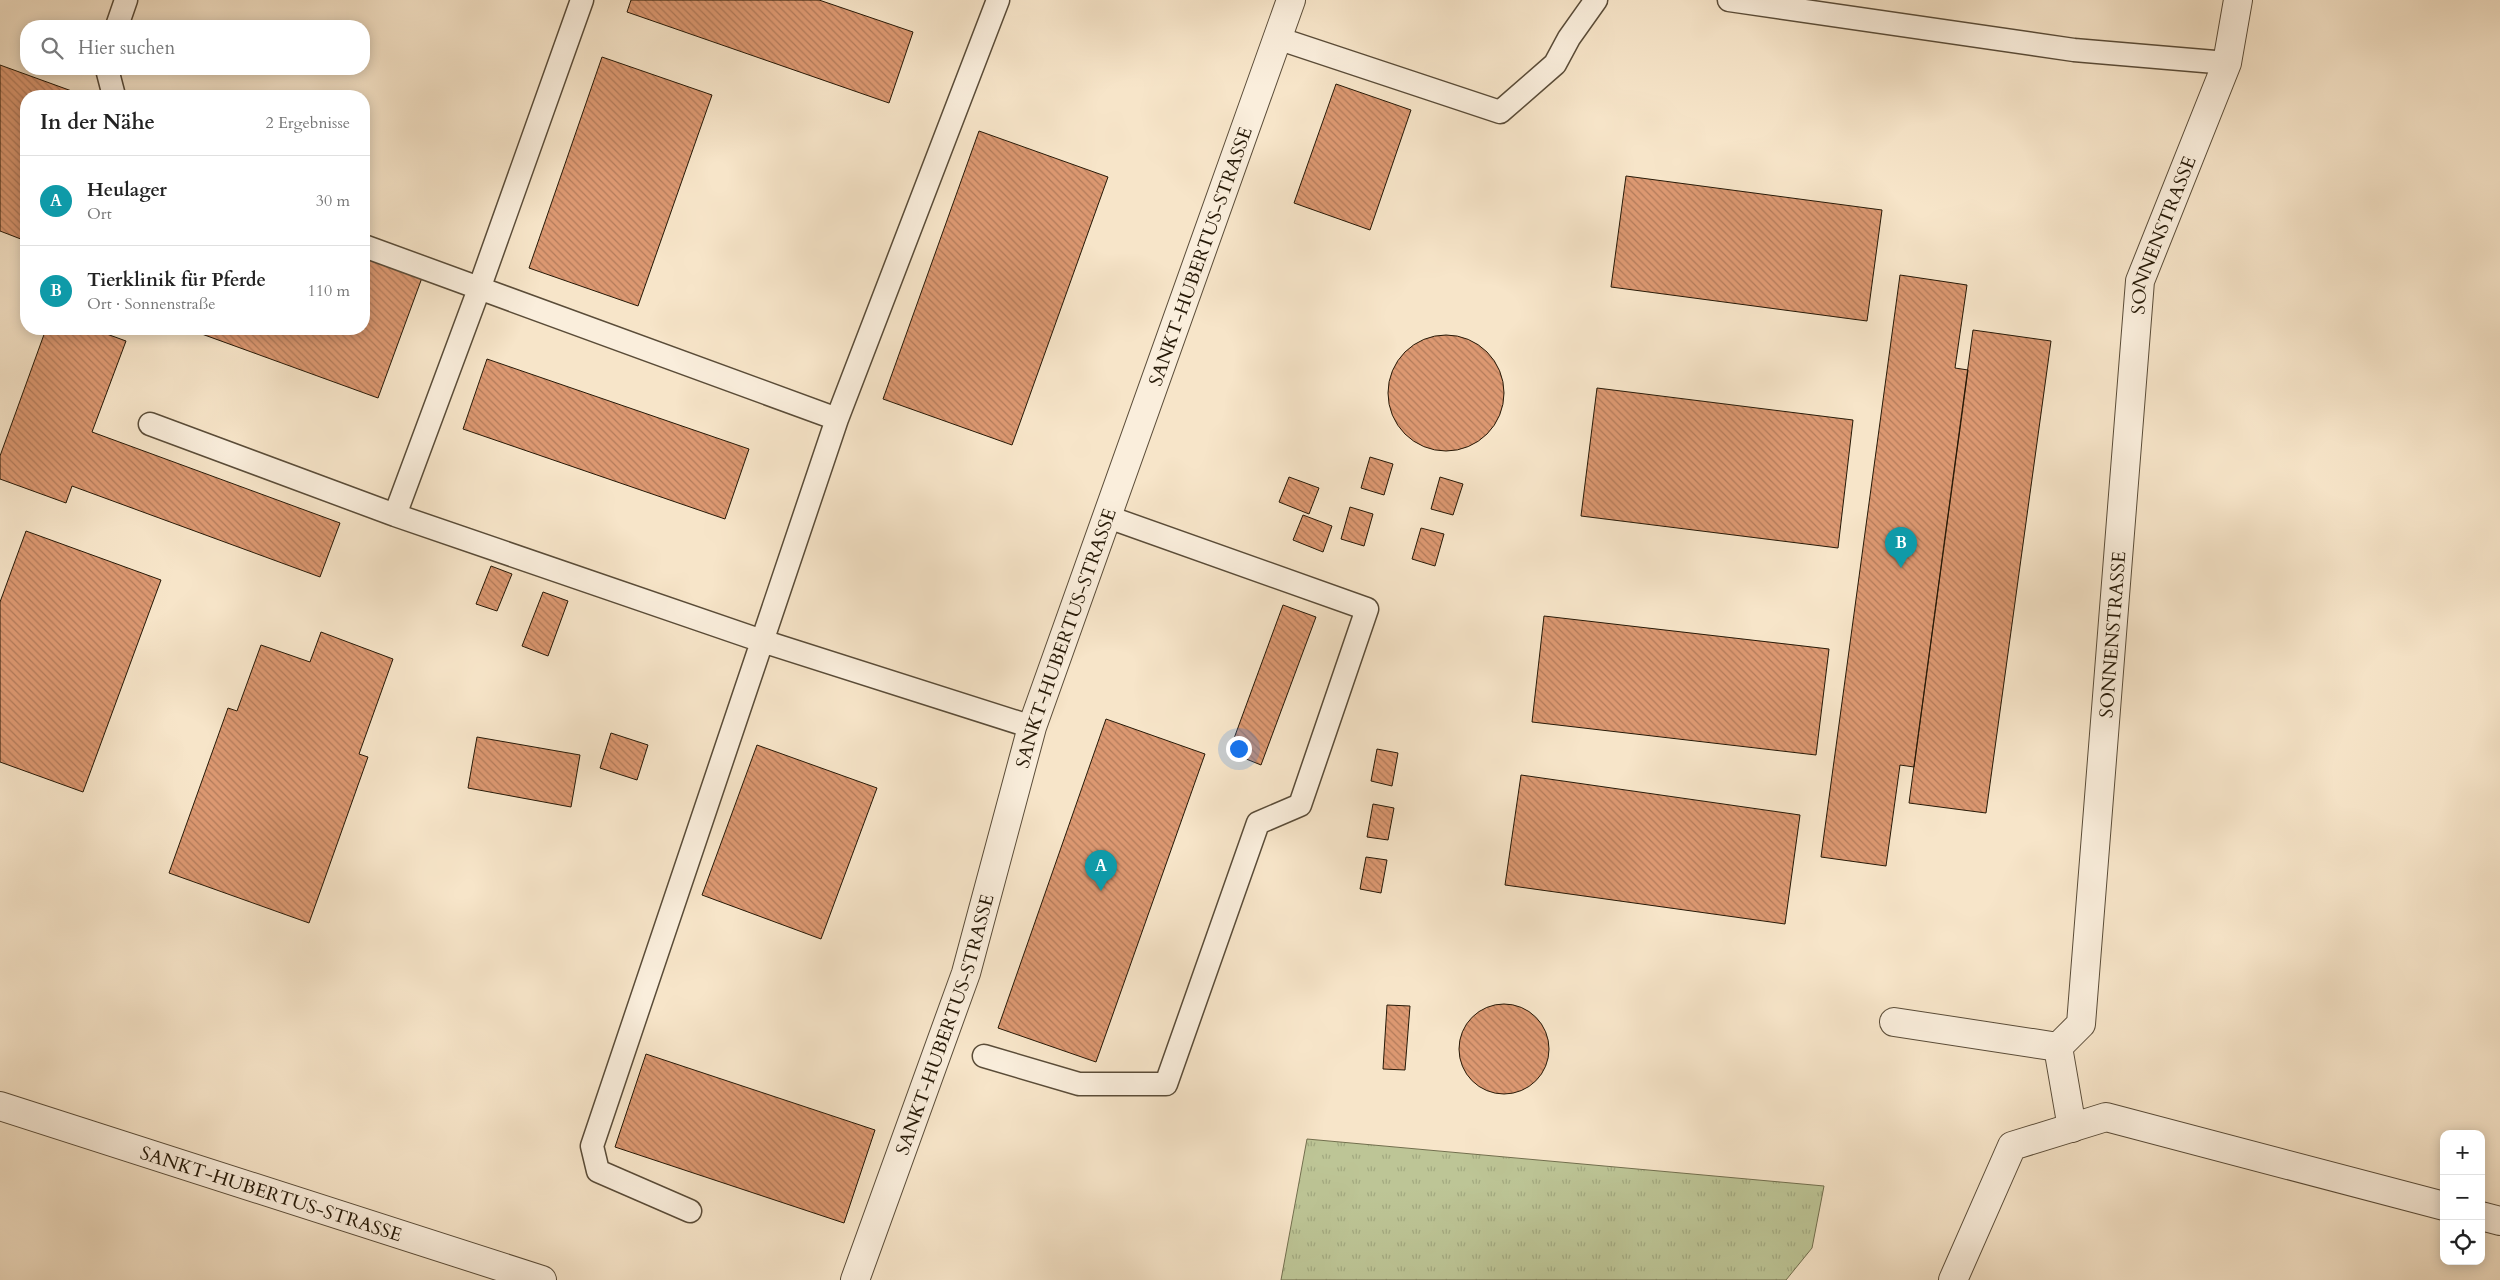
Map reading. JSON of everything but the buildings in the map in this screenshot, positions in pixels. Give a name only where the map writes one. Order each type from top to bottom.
[{"type":"street","name":"SANKT-HUBERTUS-STRASSE","points":[[855,1280],[966,973],[1032,727],[1291,0]]},
{"type":"street","name":"SONNENSTRASSE","points":[[2058,1047],[2081,1024],[2140,281],[2227,64],[2238,0]]},
{"type":"street","points":[[1894,1022],[2058,1047],[2072,1128]]},
{"type":"street","name":"SANKT-HUBERTUS-STRASSE","points":[[0,1106],[542,1280]]},
{"type":"street","points":[[1953,1280],[2012,1146],[2106,1117],[2440,1205]]},
{"type":"street","points":[[2485,1217],[2500,1221]]},
{"type":"lane","points":[[119,20],[126,0]]},
{"type":"lane","points":[[395,514],[479,289],[582,0]]},
{"type":"lane","points":[[690,1211],[598,1171],[592,1146],[837,419],[998,0]]},
{"type":"lane","points":[[1277,38],[1500,112],[1555,64],[1568,38],[1596,0]]},
{"type":"lane","points":[[1729,0],[2074,50],[2227,64]]},
{"type":"lane","points":[[109,75],[112,90]]},
{"type":"lane","points":[[370,248],[837,419]]},
{"type":"lane","points":[[150,424],[395,514],[762,641],[1032,727]]},
{"type":"lane","points":[[984,1056],[1079,1084],[1166,1084],[1258,823],[1300,805],[1367,609],[1108,517]]},
{"type":"green space","points":[[1307,1139],[1824,1186],[1812,1248],[1786,1280],[1281,1280]]},
{"type":"place","name":"Tierklinik für Pferde","points":[[1901,568]]},
{"type":"place","name":"Heulager","points":[[1101,891]]}]
